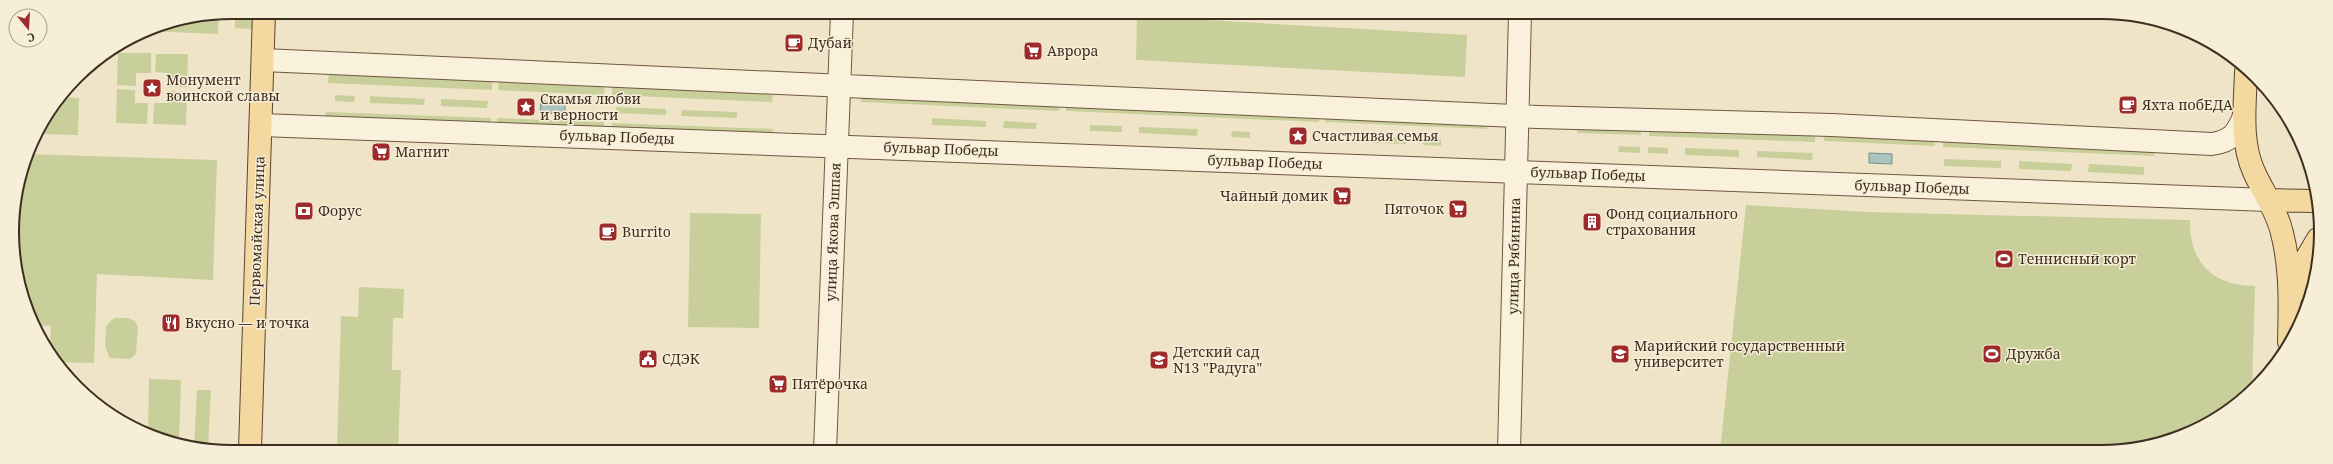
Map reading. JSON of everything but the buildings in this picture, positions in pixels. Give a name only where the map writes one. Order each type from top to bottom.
[{"type":"main road","name":"Первомайская улица","points":[[250,445],[264,19]]},
{"type":"main road","points":[[2246,76],[2244,116],[2249,159],[2282,232],[2290,302],[2289,331]]},
{"type":"main road","points":[[2268,200],[2312,201]]},
{"type":"main road","points":[[2290,302],[2303,264],[2314,246]]},
{"type":"street","name":"улица Якова Эшпая","points":[[825,445],[842,19]]},
{"type":"street","name":"улица Рябинина","points":[[1509,445],[1520,19]]},
{"type":"street","points":[[263,60],[1517,116],[1832,125],[2212,144],[2225,142],[2233,137],[2239,130],[2244,116]]},
{"type":"street","name":"бульвар Победы","points":[[261,125],[836,145],[2268,200]]},
{"type":"green space","points":[[219,19],[218,34],[159,32],[190,23]]},
{"type":"green space","points":[[235,19],[252,19],[252,29],[235,28]]},
{"type":"green space","points":[[1137,19],[1189,19],[1467,35],[1465,77],[1136,60]]},
{"type":"green space","points":[[118,53],[151,53],[151,73],[136,73],[136,86],[117,85]]},
{"type":"green space","points":[[156,54],[188,54],[187,87],[168,87],[168,73],[155,72]]},
{"type":"green space","points":[[329,72],[492,79],[492,90],[328,83]]},
{"type":"green space","points":[[499,80],[605,85],[604,95],[498,90]]},
{"type":"green space","points":[[612,85],[773,92],[772,102],[612,95]]},
{"type":"green space","points":[[117,89],[135,90],[135,103],[148,103],[147,124],[116,123]]},
{"type":"green space","points":[[167,91],[187,92],[186,125],[153,124],[154,103],[167,103]]},
{"type":"green space","points":[[335,95],[355,96],[354,102],[335,101]]},
{"type":"green space","points":[[861,95],[1060,103],[1059,111],[861,102]]},
{"type":"green space","points":[[370,96],[425,99],[424,105],[370,103]]},
{"type":"green space","points":[[67,97],[79,98],[78,135],[43,134]]},
{"type":"green space","points":[[441,99],[488,101],[487,108],[441,106]]},
{"type":"green space","points":[[1066,104],[1320,114],[1319,122],[1066,111]]},
{"type":"green space","points":[[616,107],[666,109],[666,115],[616,113]]},
{"type":"green space","points":[[682,110],[737,112],[737,118],[681,116]]},
{"type":"green space","points":[[326,112],[491,118],[491,129],[325,123]]},
{"type":"green space","points":[[1326,115],[1487,122],[1487,129],[1325,122]]},
{"type":"green space","points":[[497,118],[604,122],[604,133],[497,129]]},
{"type":"green space","points":[[932,118],[986,121],[986,127],[932,125]]},
{"type":"green space","points":[[1004,121],[1037,123],[1036,129],[1003,128]]},
{"type":"green space","points":[[612,123],[773,129],[772,140],[611,134]]},
{"type":"green space","points":[[1578,124],[1641,126],[1641,135],[1577,133]]},
{"type":"green space","points":[[1090,125],[1122,126],[1122,132],[1090,131]]},
{"type":"green space","points":[[1649,126],[1815,132],[1815,142],[1649,136]]},
{"type":"green space","points":[[1139,127],[1198,129],[1197,136],[1139,133]]},
{"type":"green space","points":[[1232,131],[1250,132],[1250,138],[1231,137]]},
{"type":"green space","points":[[1825,131],[1935,137],[1935,146],[1824,141]]},
{"type":"green space","points":[[1352,136],[1406,138],[1406,144],[1352,142]]},
{"type":"green space","points":[[1943,138],[2155,147],[2154,156],[1943,147]]},
{"type":"green space","points":[[1423,139],[1441,139],[1441,146],[1423,145]]},
{"type":"green space","points":[[1619,146],[1640,147],[1640,153],[1618,152]]},
{"type":"green space","points":[[1648,147],[1668,148],[1668,154],[1648,153]]},
{"type":"green space","points":[[1685,148],[1739,150],[1739,157],[1685,155]]},
{"type":"green space","points":[[1757,151],[1813,153],[1812,160],[1757,157]]},
{"type":"green space","points":[[33,154],[217,160],[213,280],[97,274],[94,363],[63,362],[50,342],[51,326],[41,325],[35,314],[26,287],[19,246],[19,218],[23,190]]},
{"type":"green space","points":[[1944,159],[2001,161],[2001,168],[1944,166]]},
{"type":"green space","points":[[2019,161],[2072,164],[2071,171],[2019,169]]},
{"type":"green space","points":[[2089,164],[2144,167],[2144,175],[2088,172]]},
{"type":"green space","name":"Дружба","points":[[1746,205],[1867,212],[2190,220],[2194,248],[2206,269],[2227,282],[2255,286],[2252,383],[2231,401],[2208,416],[2183,429],[2156,438],[2115,445],[1721,445]]},
{"type":"green space","points":[[690,213],[761,214],[759,328],[688,327]]},
{"type":"green space","points":[[359,287],[404,289],[403,318],[393,318],[392,370],[401,370],[398,445],[337,445],[341,316],[358,317]]},
{"type":"green space","points":[[114,318],[128,318],[135,321],[138,328],[136,354],[130,359],[110,358],[105,347],[106,326]]},
{"type":"green space","points":[[149,379],[181,380],[179,438],[148,428]]},
{"type":"green space","points":[[197,390],[211,390],[208,444],[194,442]]},
{"type":"water","points":[[541,101],[565,102],[565,114],[540,113]]},
{"type":"water","points":[[1869,153],[1892,154],[1892,164],[1869,163]]},
{"type":"place","name":"Дубай","points":[[794,43]]},
{"type":"place","name":"Аврора","points":[[1033,51]]},
{"type":"place","name":"Монумент воинской славы","points":[[152,88]]},
{"type":"place","name":"Яхта побЕДА","points":[[2128,105]]},
{"type":"place","name":"Скамья любви и верности","points":[[526,107]]},
{"type":"place","name":"Счастливая семья","points":[[1298,136]]},
{"type":"place","name":"Магнит","points":[[381,152]]},
{"type":"place","name":"Чайный домик","points":[[1342,196]]},
{"type":"place","name":"Пяточок","points":[[1458,209]]},
{"type":"place","name":"Форус","points":[[304,211]]},
{"type":"place","name":"Фонд социального страхования","points":[[1592,222]]},
{"type":"place","name":"Burrito","points":[[608,232]]},
{"type":"place","name":"Теннисный корт","points":[[2004,259]]},
{"type":"place","name":"Вкусно — и точка","points":[[171,323]]},
{"type":"place","name":"Марийский государственный университет","points":[[1620,354]]},
{"type":"place","name":"Дружба","points":[[1992,354]]},
{"type":"place","name":"СДЭК","points":[[648,359]]},
{"type":"place","name":"Детский сад N13 \"Радуга\"","points":[[1159,360]]},
{"type":"place","name":"Пятёрочка","points":[[778,384]]}]
